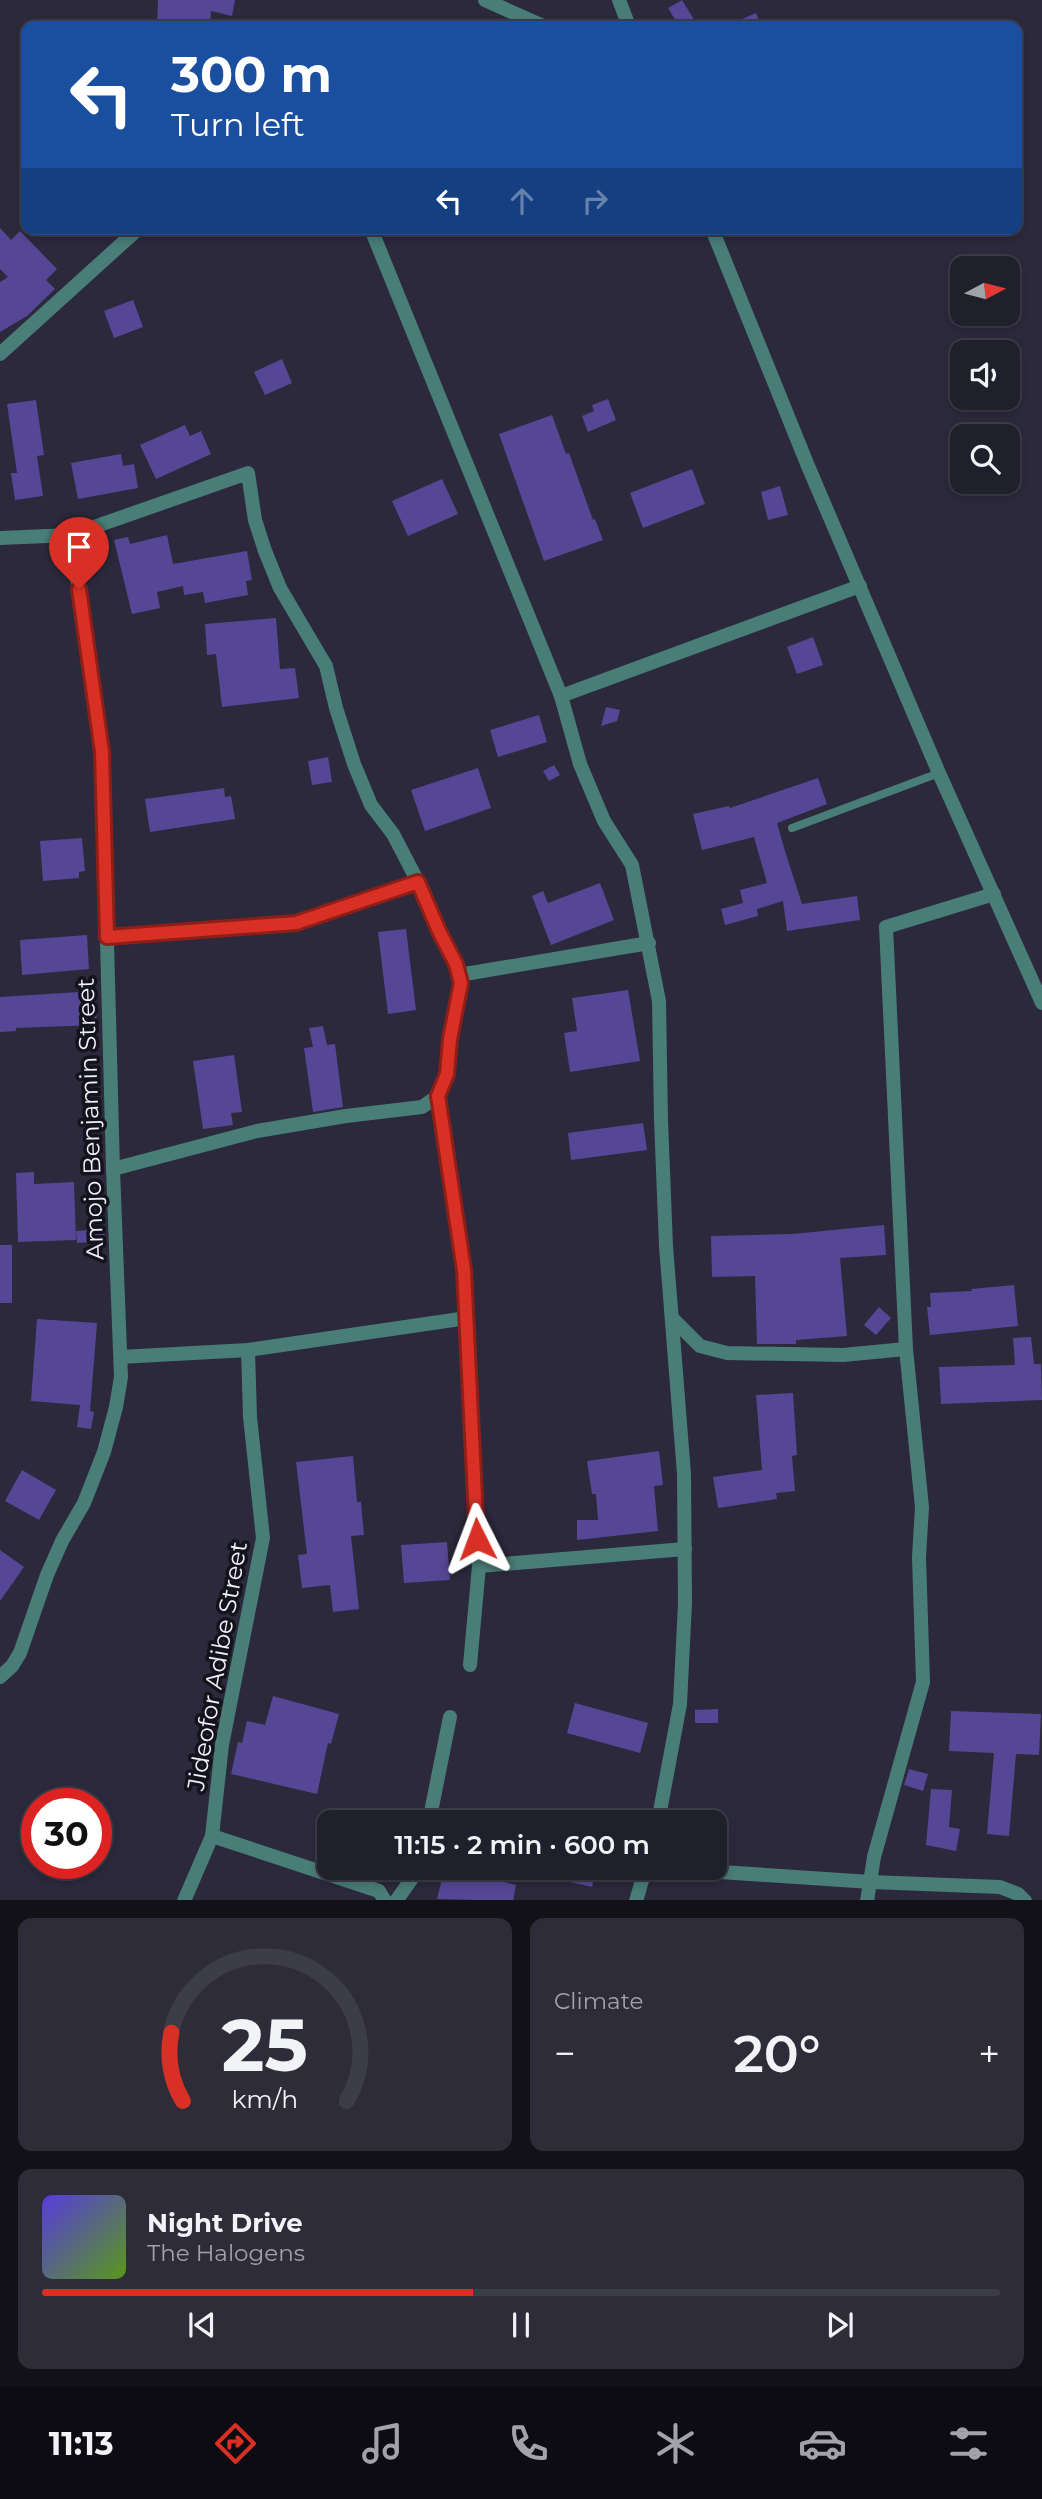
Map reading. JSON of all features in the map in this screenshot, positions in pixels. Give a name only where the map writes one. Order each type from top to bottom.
[{"type":"street","points":[[485,0],[532,21]]},
{"type":"street","points":[[618,0],[627,21]]},
{"type":"street","points":[[0,354],[131,235]]},
{"type":"street","points":[[372,235],[561,696],[580,764],[604,821],[632,865],[649,943],[659,1001],[663,1170],[684,1474],[685,1549],[680,1704],[660,1810]]},
{"type":"street","points":[[714,235],[808,466],[939,773],[1042,1003]]},
{"type":"street","points":[[0,538],[71,535],[248,473],[255,520],[275,576],[326,666],[350,753],[371,805],[393,834],[456,964],[461,983],[453,1019],[447,1074],[438,1096],[464,1270],[467,1318],[479,1566],[470,1665]]},
{"type":"street","name":"Amojo Benjamin Street","points":[[0,1676],[12,1666],[20,1653],[47,1575],[62,1541],[84,1503],[104,1452],[120,1392],[102,752],[71,535]]},
{"type":"street","points":[[561,696],[860,586]]},
{"type":"street","points":[[107,937],[296,923],[418,882]]},
{"type":"street","points":[[867,1900],[884,1821],[923,1682],[919,1557],[922,1507],[906,1349],[886,928],[994,894]]},
{"type":"street","points":[[459,975],[649,943]]},
{"type":"street","points":[[113,1169],[257,1131],[422,1107],[438,1096]]},
{"type":"street","points":[[121,1357],[248,1350],[467,1318]]},
{"type":"street","points":[[673,1319],[699,1346],[727,1353],[843,1355],[906,1349]]},
{"type":"street","name":"Jideofor Adibe Street","points":[[184,1900],[212,1836],[222,1745],[263,1538],[250,1417],[248,1350]]},
{"type":"street","points":[[479,1566],[685,1549]]},
{"type":"street","points":[[431,1810],[450,1717]]},
{"type":"street","points":[[212,1836],[379,1891],[385,1900]]},
{"type":"street","points":[[636,1900],[646,1867],[871,1882],[1000,1887],[1025,1900]]},
{"type":"street","points":[[396,1900],[411,1880]]},
{"type":"lane","points":[[792,828],[939,773]]},
{"type":"building","points":[[158,0],[235,0],[232,16],[211,11],[210,21],[157,21]]},
{"type":"building","points":[[682,0],[695,21],[676,21],[668,8]]},
{"type":"building","points":[[756,13],[759,21],[738,21]]},
{"type":"building","points":[[0,228],[11,240],[20,231],[57,269],[46,280],[55,289],[27,316],[0,332],[0,282],[8,277],[0,269]]},
{"type":"building","points":[[133,300],[143,327],[114,338],[104,311]]},
{"type":"building","points":[[282,359],[292,383],[265,395],[254,372]]},
{"type":"building","points":[[608,399],[616,420],[588,432],[582,416],[594,411],[592,405]]},
{"type":"building","points":[[36,400],[44,455],[37,456],[43,496],[15,500],[11,473],[17,473],[7,404]]},
{"type":"building","points":[[552,415],[603,540],[544,561],[499,434]]},
{"type":"building","points":[[185,425],[190,436],[201,431],[211,454],[156,479],[140,445]]},
{"type":"building","points":[[121,454],[123,466],[134,464],[138,488],[78,499],[71,463]]},
{"type":"building","points":[[692,469],[705,504],[643,528],[630,493]]},
{"type":"building","points":[[442,479],[458,514],[408,536],[392,501]]},
{"type":"building","points":[[780,486],[788,515],[768,520],[761,492]]},
{"type":"building","points":[[167,535],[173,564],[247,551],[252,580],[246,581],[248,595],[205,603],[203,592],[184,595],[183,586],[157,592],[160,608],[132,614],[114,540],[128,537],[130,544]]},
{"type":"building","points":[[276,618],[280,669],[295,668],[299,698],[222,707],[216,654],[207,655],[205,624]]},
{"type":"building","points":[[813,637],[823,665],[797,674],[787,647]]},
{"type":"building","points":[[606,707],[620,710],[617,721],[601,726]]},
{"type":"building","points":[[539,715],[547,742],[498,757],[490,730]]},
{"type":"building","points":[[328,757],[332,782],[312,785],[308,761]]},
{"type":"building","points":[[554,765],[560,775],[549,781],[543,771]]},
{"type":"building","points":[[478,768],[491,808],[425,831],[411,790]]},
{"type":"building","points":[[818,778],[827,804],[777,823],[785,851],[802,904],[857,896],[860,920],[787,931],[783,901],[757,909],[758,916],[725,925],[721,909],[743,903],[740,890],[767,883],[754,837],[702,850],[693,814],[729,806],[730,808]]},
{"type":"building","points":[[224,788],[225,797],[231,796],[235,819],[150,832],[145,799]]},
{"type":"building","points":[[82,838],[85,871],[79,872],[79,878],[43,881],[40,841]]},
{"type":"building","points":[[600,883],[614,920],[551,945],[532,896],[543,891],[548,903]]},
{"type":"building","points":[[406,929],[416,1010],[388,1014],[378,932]]},
{"type":"building","points":[[87,935],[89,969],[22,975],[20,940]]},
{"type":"building","points":[[628,990],[640,1061],[570,1072],[564,1033],[577,1031],[572,998]]},
{"type":"building","points":[[95,991],[97,1025],[16,1028],[16,1031],[0,1032],[0,997]]},
{"type":"building","points":[[323,1026],[327,1045],[335,1044],[343,1107],[313,1112],[304,1048],[313,1047],[309,1028]]},
{"type":"building","points":[[234,1055],[242,1112],[231,1113],[233,1125],[203,1129],[193,1061]]},
{"type":"building","points":[[643,1123],[647,1150],[571,1160],[568,1133]]},
{"type":"building","points":[[34,1172],[34,1184],[74,1182],[76,1240],[18,1242],[16,1173]]},
{"type":"building","points":[[884,1225],[886,1255],[840,1258],[847,1336],[796,1340],[796,1344],[757,1344],[755,1276],[712,1277],[711,1236],[793,1234]]},
{"type":"building","points":[[104,1229],[105,1241],[77,1243],[76,1231]]},
{"type":"building","points":[[0,1245],[12,1245],[12,1303],[0,1303]]},
{"type":"building","points":[[1014,1285],[1018,1326],[930,1335],[927,1307],[931,1307],[930,1293]]},
{"type":"building","points":[[879,1307],[891,1318],[876,1335],[864,1325]]},
{"type":"building","points":[[37,1319],[97,1323],[91,1429],[77,1427],[80,1405],[31,1401]]},
{"type":"building","points":[[1031,1337],[1034,1364],[1041,1364],[1042,1400],[941,1404],[939,1367],[1015,1365],[1013,1338]]},
{"type":"building","points":[[793,1393],[797,1455],[792,1456],[795,1491],[776,1493],[777,1499],[718,1508],[713,1477],[762,1470],[756,1395]]},
{"type":"building","points":[[659,1451],[663,1485],[654,1486],[658,1531],[577,1540],[577,1520],[598,1520],[596,1494],[592,1494],[587,1461]]},
{"type":"building","points":[[353,1456],[357,1502],[361,1502],[364,1535],[351,1536],[359,1609],[333,1612],[330,1585],[302,1588],[298,1555],[307,1554],[296,1462]]},
{"type":"building","points":[[22,1470],[56,1490],[39,1520],[5,1501]]},
{"type":"building","points":[[447,1542],[450,1580],[404,1583],[401,1545]]},
{"type":"building","points":[[0,1550],[24,1567],[0,1601]]},
{"type":"building","points":[[273,1696],[339,1714],[331,1744],[328,1743],[317,1794],[231,1774],[238,1742],[242,1743],[247,1721],[265,1725]]},
{"type":"building","points":[[575,1703],[648,1723],[640,1753],[567,1733]]},
{"type":"building","points":[[718,1709],[718,1723],[695,1723],[695,1710]]},
{"type":"building","points":[[951,1711],[1041,1714],[1039,1755],[1016,1754],[1009,1836],[987,1834],[994,1753],[949,1751]]},
{"type":"building","points":[[909,1769],[928,1774],[923,1791],[904,1785]]},
{"type":"building","points":[[931,1789],[952,1790],[949,1827],[960,1829],[956,1851],[926,1845]]},
{"type":"building","points":[[442,1880],[496,1880],[516,1885],[513,1900],[437,1899]]},
{"type":"building","points":[[562,1880],[593,1880],[592,1887]]},
{"type":"route","points":[[79,589],[102,752],[107,937],[296,923],[418,882],[456,964],[461,983],[454,1008],[447,1074],[438,1096],[464,1270],[477,1539]]}]
